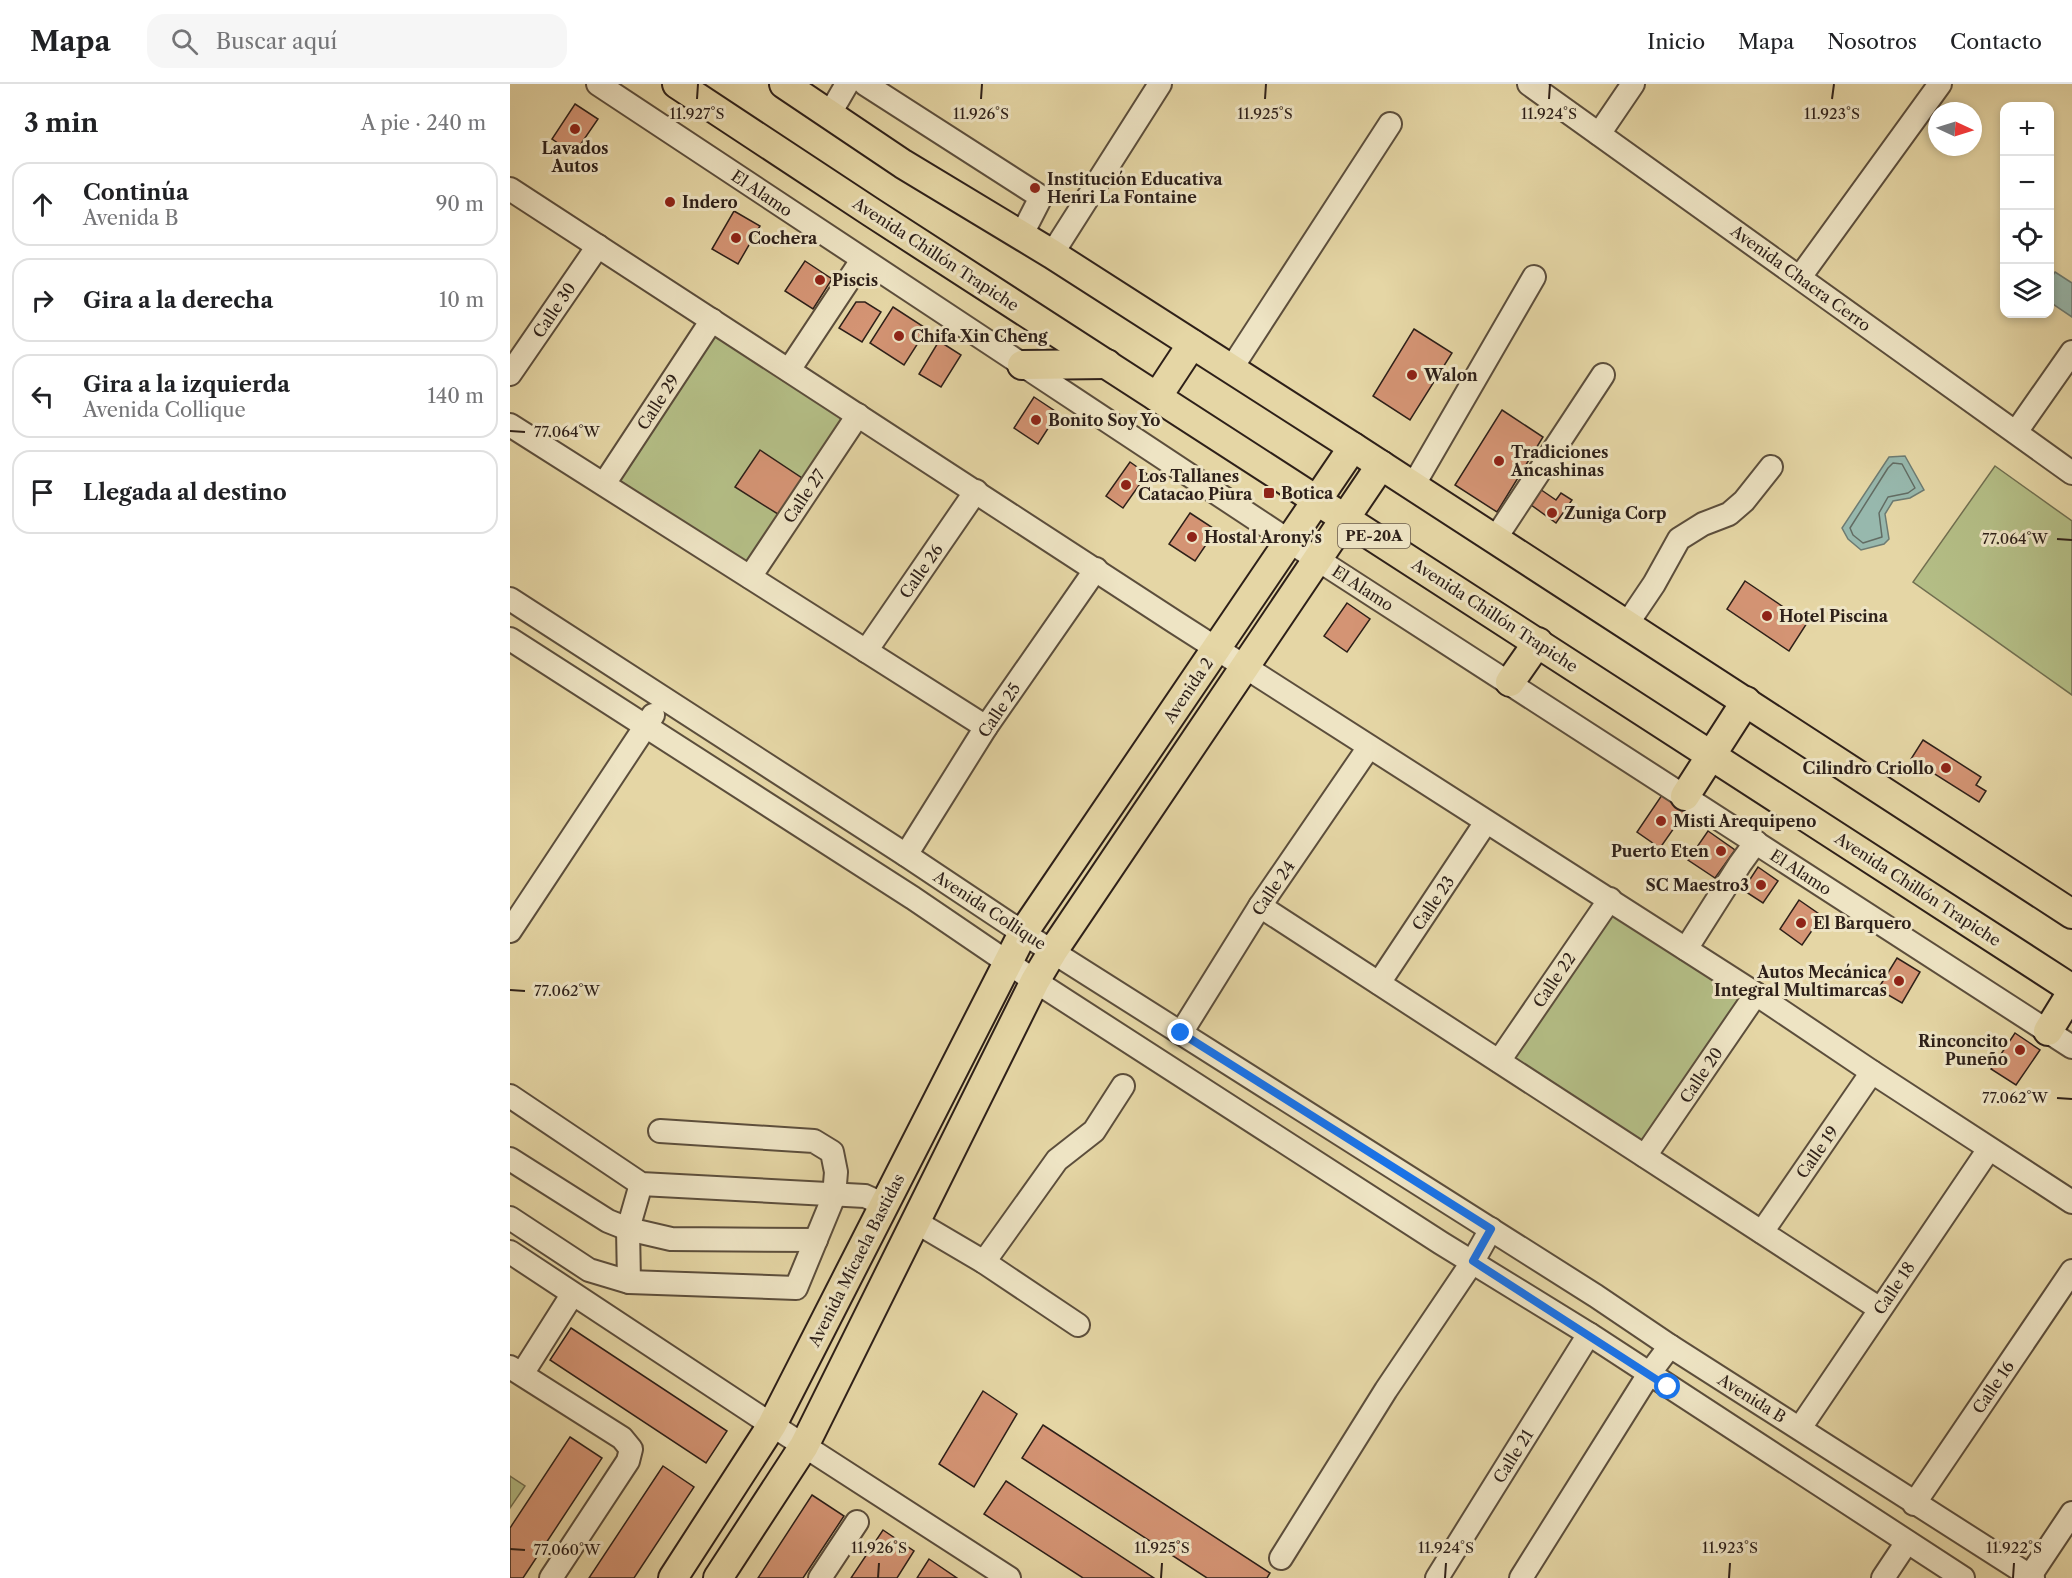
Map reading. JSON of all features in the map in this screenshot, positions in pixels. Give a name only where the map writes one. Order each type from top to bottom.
[{"type":"main road","name":"Avenida Chillón Trapiche","points":[[677,84],[2072,990]]},
{"type":"main road","points":[[784,84],[829,115],[1021,237],[1052,254],[1381,465],[2072,914]]},
{"type":"main road","points":[[1157,397],[1192,344]]},
{"type":"main road","points":[[1022,365],[1107,364]]},
{"type":"main road","name":"Avenida 2","points":[[1023,933],[1353,447]]},
{"type":"main road","name":"Avenida 2","points":[[1053,951],[1381,465]]},
{"type":"main road","points":[[1510,682],[1538,642]]},
{"type":"main road","points":[[1685,796],[1746,701]]},
{"type":"main road","name":"Avenida Micaela Bastidas","points":[[673,1578],[772,1425],[1023,933]]},
{"type":"main road","points":[[718,1578],[804,1446],[994,1062],[1035,981],[1053,951]]},
{"type":"main road","points":[[2048,1031],[2072,990]]},
{"type":"main road","points":[[963,1051],[972,1045],[987,1046],[994,1062]]},
{"type":"main road","points":[[885,1205],[916,1222]]},
{"type":"street","name":"El Alamo","points":[[598,84],[1289,541],[2072,1047]]},
{"type":"street","points":[[829,115],[847,84]]},
{"type":"street","points":[[865,84],[1041,196],[1021,237]]},
{"type":"street","points":[[1052,254],[1160,84]]},
{"type":"street","name":"Avenida Chacra Cerro","points":[[1529,84],[2072,473]]},
{"type":"street","points":[[1599,134],[1633,84]]},
{"type":"street","points":[[1800,277],[1940,84]]},
{"type":"street","points":[[1231,369],[1390,124]]},
{"type":"street","points":[[510,189],[1369,747],[1610,899],[2072,1202]]},
{"type":"street","name":"Calle 30","points":[[510,374],[598,246]]},
{"type":"street","points":[[789,370],[862,260]]},
{"type":"street","points":[[1413,486],[1534,277]]},
{"type":"street","name":"Calle 29","points":[[604,484],[712,320]]},
{"type":"street","points":[[2016,432],[2072,352]]},
{"type":"street","points":[[1495,539],[1603,375]]},
{"type":"street","name":"Calle 27","points":[[750,577],[858,415]]},
{"type":"street","points":[[510,424],[986,727]]},
{"type":"street","points":[[1627,624],[1654,584],[1679,539],[1703,524],[1729,514],[1744,501],[1771,467]]},
{"type":"street","name":"Calle 26","points":[[866,651],[976,491]]},
{"type":"street","name":"Calle 25","points":[[906,855],[986,727],[1096,569]]},
{"type":"street","name":"Avenida Collique","points":[[510,599],[1023,933],[1482,1224]]},
{"type":"street","points":[[510,639],[913,898],[1035,981],[1441,1243],[1589,1334],[1963,1578]]},
{"type":"street","points":[[510,931],[663,698]]},
{"type":"street","name":"Calle 24","points":[[1181,1033],[1260,906],[1369,747]]},
{"type":"street","name":"Calle 23","points":[[1379,983],[1486,822]]},
{"type":"street","points":[[1686,949],[1756,842]]},
{"type":"street","name":"Calle 22","points":[[1499,1062],[1610,899]]},
{"type":"street","points":[[1260,906],[1880,1309]]},
{"type":"street","name":"Calle 20","points":[[1645,1156],[1756,994]]},
{"type":"street","name":"Calle 19","points":[[1762,1232],[1872,1072]]},
{"type":"street","points":[[984,1262],[1057,1160],[1094,1131],[1124,1086]]},
{"type":"street","points":[[510,1096],[641,1184],[865,1196],[885,1205]]},
{"type":"street","points":[[510,1218],[589,1270],[629,1282],[796,1288],[834,1196],[836,1172],[832,1152],[814,1141],[660,1131]]},
{"type":"street","name":"Calle 18","points":[[1800,1428],[1989,1149]]},
{"type":"street","points":[[510,1159],[608,1221],[628,1229],[671,1239],[816,1240]]},
{"type":"street","points":[[629,1282],[628,1229],[641,1184]]},
{"type":"street","points":[[916,1222],[984,1262],[1078,1325]]},
{"type":"street","points":[[1281,1558],[1386,1390],[1473,1261],[1482,1224]]},
{"type":"street","name":"Avenida B","points":[[1482,1224],[1914,1504],[2031,1577]]},
{"type":"street","points":[[510,1252],[1009,1578]]},
{"type":"street","name":"Calle 16","points":[[1914,1504],[2072,1271]]},
{"type":"street","points":[[551,1578],[628,1461],[631,1449],[622,1438],[516,1371],[572,1294]]},
{"type":"street","name":"Calle 21","points":[[1437,1578],[1589,1334]]},
{"type":"street","points":[[1521,1578],[1649,1374],[1670,1346]]},
{"type":"street","points":[[2031,1577],[2072,1513]]},
{"type":"street","points":[[820,1578],[857,1522]]},
{"type":"street","points":[[1884,1578],[1907,1542]]},
{"type":"green space","points":[[712,331],[847,420],[749,565],[617,479]]},
{"type":"green space","points":[[1995,466],[2072,521],[2072,695],[1913,582]]},
{"type":"green space","points":[[1610,911],[1740,999],[1642,1145],[1512,1057]]},
{"type":"green space","points":[[510,1476],[525,1486],[510,1508]]},
{"type":"water","points":[[2055,272],[2072,283],[2072,317],[2054,305]]},
{"type":"water","points":[[1905,456],[1924,490],[1910,498],[1893,501],[1885,514],[1889,539],[1884,544],[1861,550],[1848,539],[1842,528],[1889,457]]},
{"type":"building","name":"Lavados Autos","points":[[575,104],[598,119],[574,154],[552,139]]},
{"type":"building","name":"Cochera","points":[[734,211],[760,226],[738,264],[712,249]]},
{"type":"building","points":[[805,261],[832,279],[813,309],[785,291]]},
{"type":"building","points":[[856,302],[865,302],[881,312],[862,342],[839,328]]},
{"type":"building","name":"Chifa Xin Cheng","points":[[893,307],[927,329],[904,365],[870,343]]},
{"type":"building","name":"Walon","points":[[1414,329],[1452,353],[1410,420],[1373,396]]},
{"type":"building","points":[[939,341],[961,355],[941,387],[919,374]]},
{"type":"building","name":"Bonito Soy Yo","points":[[1034,397],[1058,413],[1038,444],[1014,428]]},
{"type":"building","name":"Tradiciones Ancashinas","points":[[1502,410],[1543,437],[1497,512],[1455,485]]},
{"type":"building","points":[[760,450],[805,480],[781,516],[735,487]]},
{"type":"building","name":"Los Tallanes Catacao Piura","points":[[1130,462],[1147,474],[1123,508],[1106,496]]},
{"type":"building","name":"Zuniga Corp","points":[[1537,487],[1556,500],[1561,493],[1572,500],[1556,523],[1527,502]]},
{"type":"building","name":"Hostal Arony's","points":[[1190,513],[1216,530],[1195,561],[1169,544]]},
{"type":"building","name":"Hotel Piscina","points":[[1745,581],[1807,623],[1789,651],[1727,609]]},
{"type":"building","points":[[1347,603],[1370,619],[1347,652],[1324,636]]},
{"type":"building","name":"Cilindro Criollo","points":[[1923,740],[1981,777],[1976,785],[1986,791],[1979,802],[1911,759]]},
{"type":"building","name":"Misti Arequipeno","points":[[1662,795],[1686,811],[1660,848],[1637,832]]},
{"type":"building","points":[[1708,831],[1735,850],[1715,878],[1688,860]]},
{"type":"building","name":"SC Maestro3","points":[[1758,867],[1778,881],[1763,903],[1743,890]]},
{"type":"building","name":"El Barquero","points":[[1799,900],[1822,916],[1802,945],[1780,929]]},
{"type":"building","name":"Autos Mecánica Integral Multimarcas","points":[[1897,958],[1920,972],[1902,1003],[1878,989]]},
{"type":"building","points":[[2015,1033],[2040,1050],[2016,1085],[1991,1069]]},
{"type":"building","points":[[571,1328],[727,1431],[706,1463],[550,1360]]},
{"type":"building","points":[[983,1391],[1017,1414],[974,1487],[939,1464]]},
{"type":"building","points":[[1043,1425],[1270,1573],[1267,1578],[1207,1578],[1022,1458]]},
{"type":"building","points":[[570,1437],[602,1458],[523,1578],[510,1578],[510,1528]]},
{"type":"building","points":[[663,1466],[694,1487],[634,1578],[589,1578]]},
{"type":"building","points":[[1006,1481],[1154,1578],[1083,1578],[984,1514]]},
{"type":"building","points":[[812,1495],[844,1516],[803,1578],[758,1578]]},
{"type":"building","points":[[883,1530],[914,1551],[897,1578],[851,1578]]},
{"type":"building","points":[[929,1559],[957,1578],[917,1578]]},
{"type":"place","name":"Lavados Autos","points":[[575,129]]},
{"type":"place","name":"Institución Educativa Henri La Fontaine","points":[[1035,188]]},
{"type":"place","name":"Indero","points":[[670,202]]},
{"type":"place","name":"Cochera","points":[[736,238]]},
{"type":"place","name":"Piscis","points":[[820,280]]},
{"type":"place","name":"Chifa Xin Cheng","points":[[899,336]]},
{"type":"place","name":"Walon","points":[[1412,375]]},
{"type":"place","name":"Bonito Soy Yo","points":[[1036,420]]},
{"type":"place","name":"Tradiciones Ancashinas","points":[[1499,461]]},
{"type":"place","name":"Los Tallanes Catacao Piura","points":[[1126,485]]},
{"type":"place","name":"Botica","points":[[1269,493]]},
{"type":"place","name":"Zuniga Corp","points":[[1552,513]]},
{"type":"place","name":"Hostal Arony's","points":[[1192,537]]},
{"type":"place","name":"Hotel Piscina","points":[[1767,616]]},
{"type":"place","name":"Cilindro Criollo","points":[[1946,768]]},
{"type":"place","name":"Misti Arequipeno","points":[[1661,821]]},
{"type":"place","name":"Puerto Eten","points":[[1721,851]]},
{"type":"place","name":"SC Maestro3","points":[[1761,885]]},
{"type":"place","name":"El Barquero","points":[[1801,923]]},
{"type":"place","name":"Autos Mecánica Integral Multimarcas","points":[[1899,981]]},
{"type":"place","name":"Rinconcito Puneño","points":[[2020,1050]]},
{"type":"route","points":[[1181,1033],[1491,1229],[1473,1261],[1668,1387]]}]
